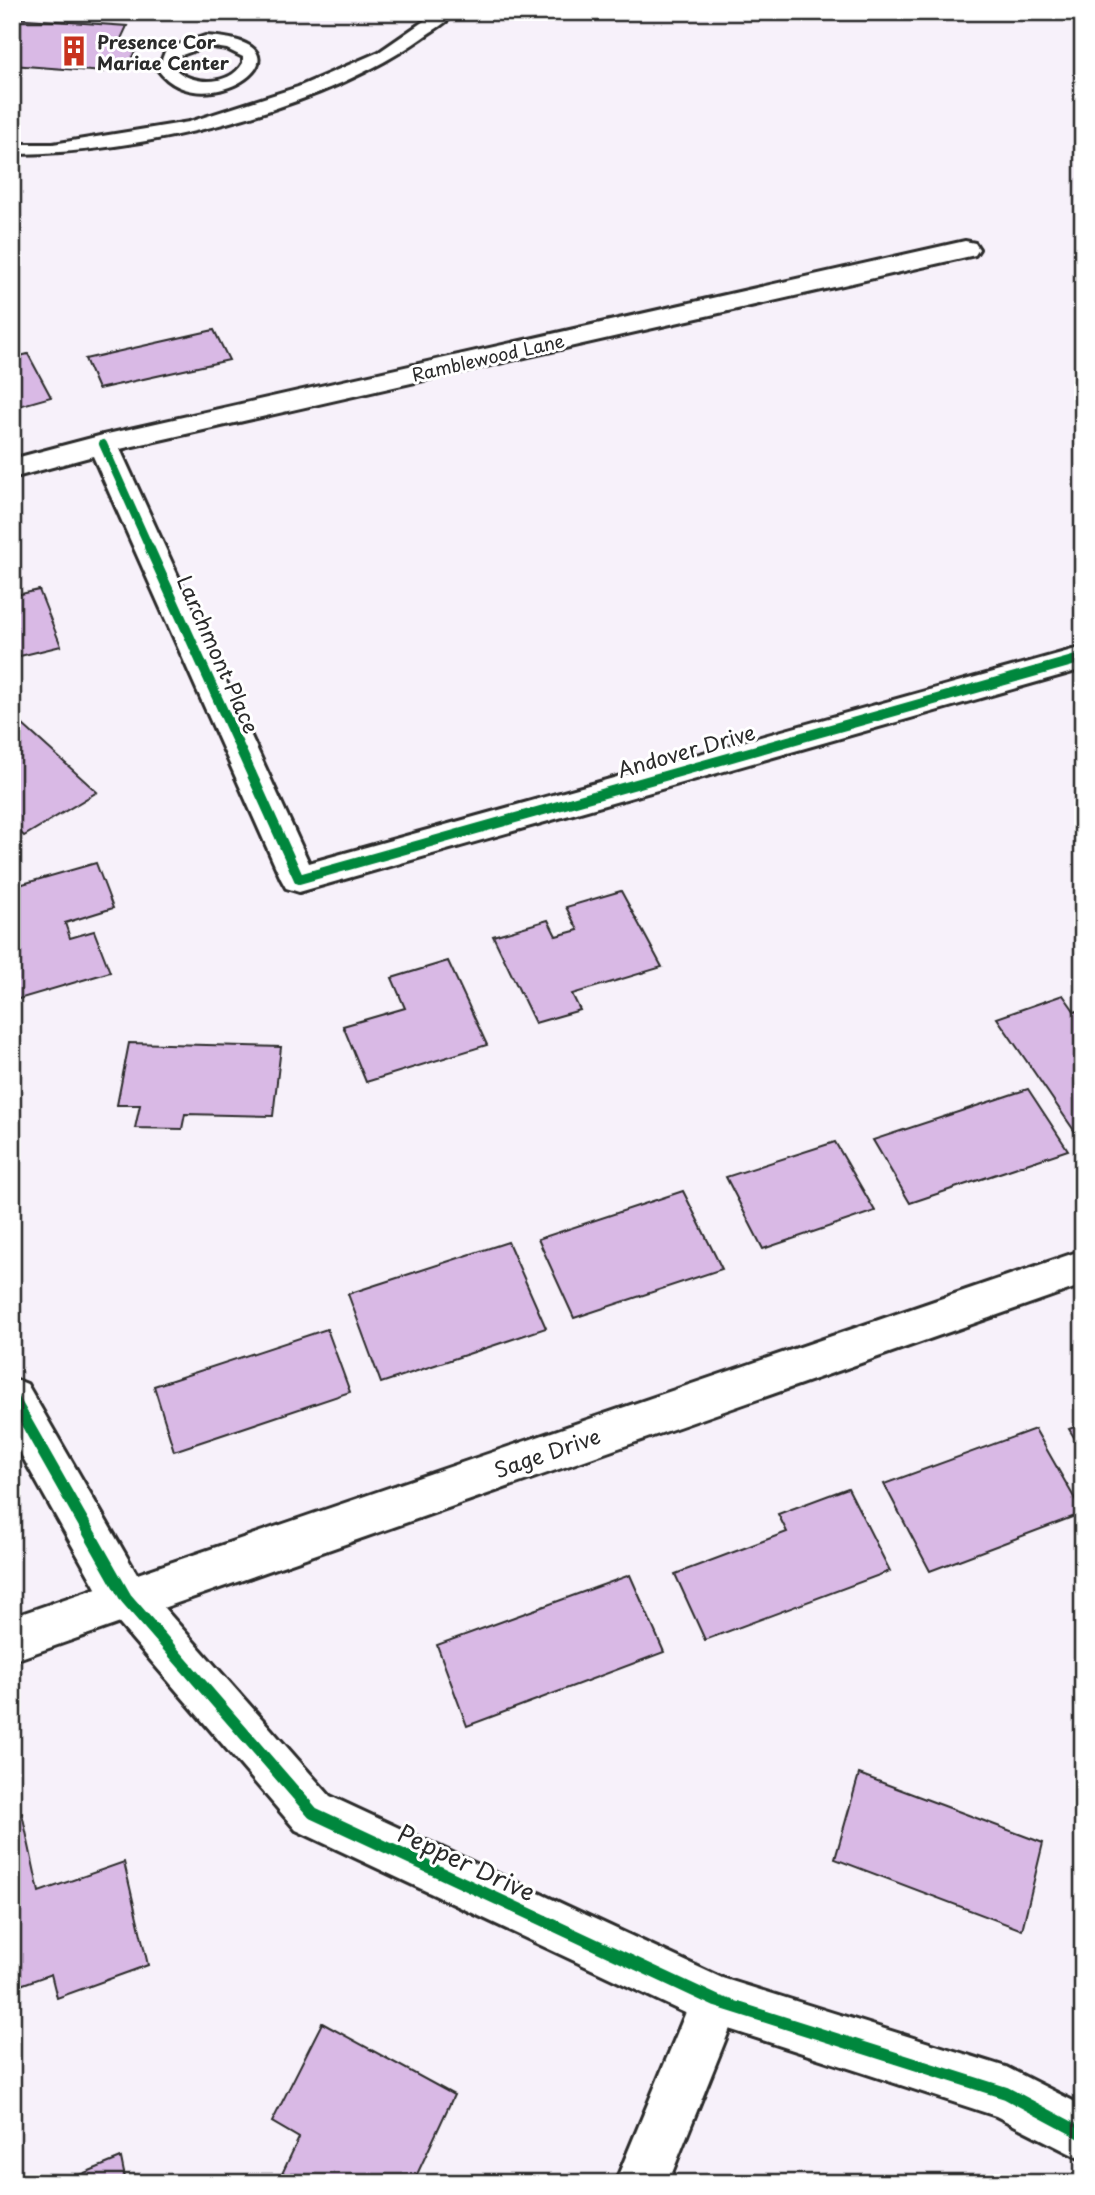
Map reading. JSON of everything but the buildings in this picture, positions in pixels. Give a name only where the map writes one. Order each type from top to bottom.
[{"type":"street","name":"Ramblewood Lane","points":[[12,469],[103,444],[965,250]]},
{"type":"street","name":"Larchmont Place","points":[[103,444],[299,879]]},
{"type":"street","name":"Andover Drive","points":[[299,879],[1083,658]]},
{"type":"street","name":"Sage Drive","points":[[12,1639],[1083,1267]]},
{"type":"street","name":"Pepper Drive","points":[[12,1397],[126,1598],[313,1813],[716,2001],[1006,2093],[1083,2134]]},
{"type":"street","points":[[641,2183],[716,2001]]},
{"type":"lane","points":[[12,149],[53,149],[201,124],[304,91],[385,56],[448,12]]},
{"type":"lane","points":[[189,84],[193,106],[201,124]]},
{"type":"cycle path","points":[[103,444],[299,879],[1083,658]]},
{"type":"cycle path","points":[[12,1397],[126,1598],[313,1813],[716,2001],[1006,2093],[1083,2134]]},
{"type":"place","name":"Presence Cor Mariae Center","points":[[74,51]]}]
